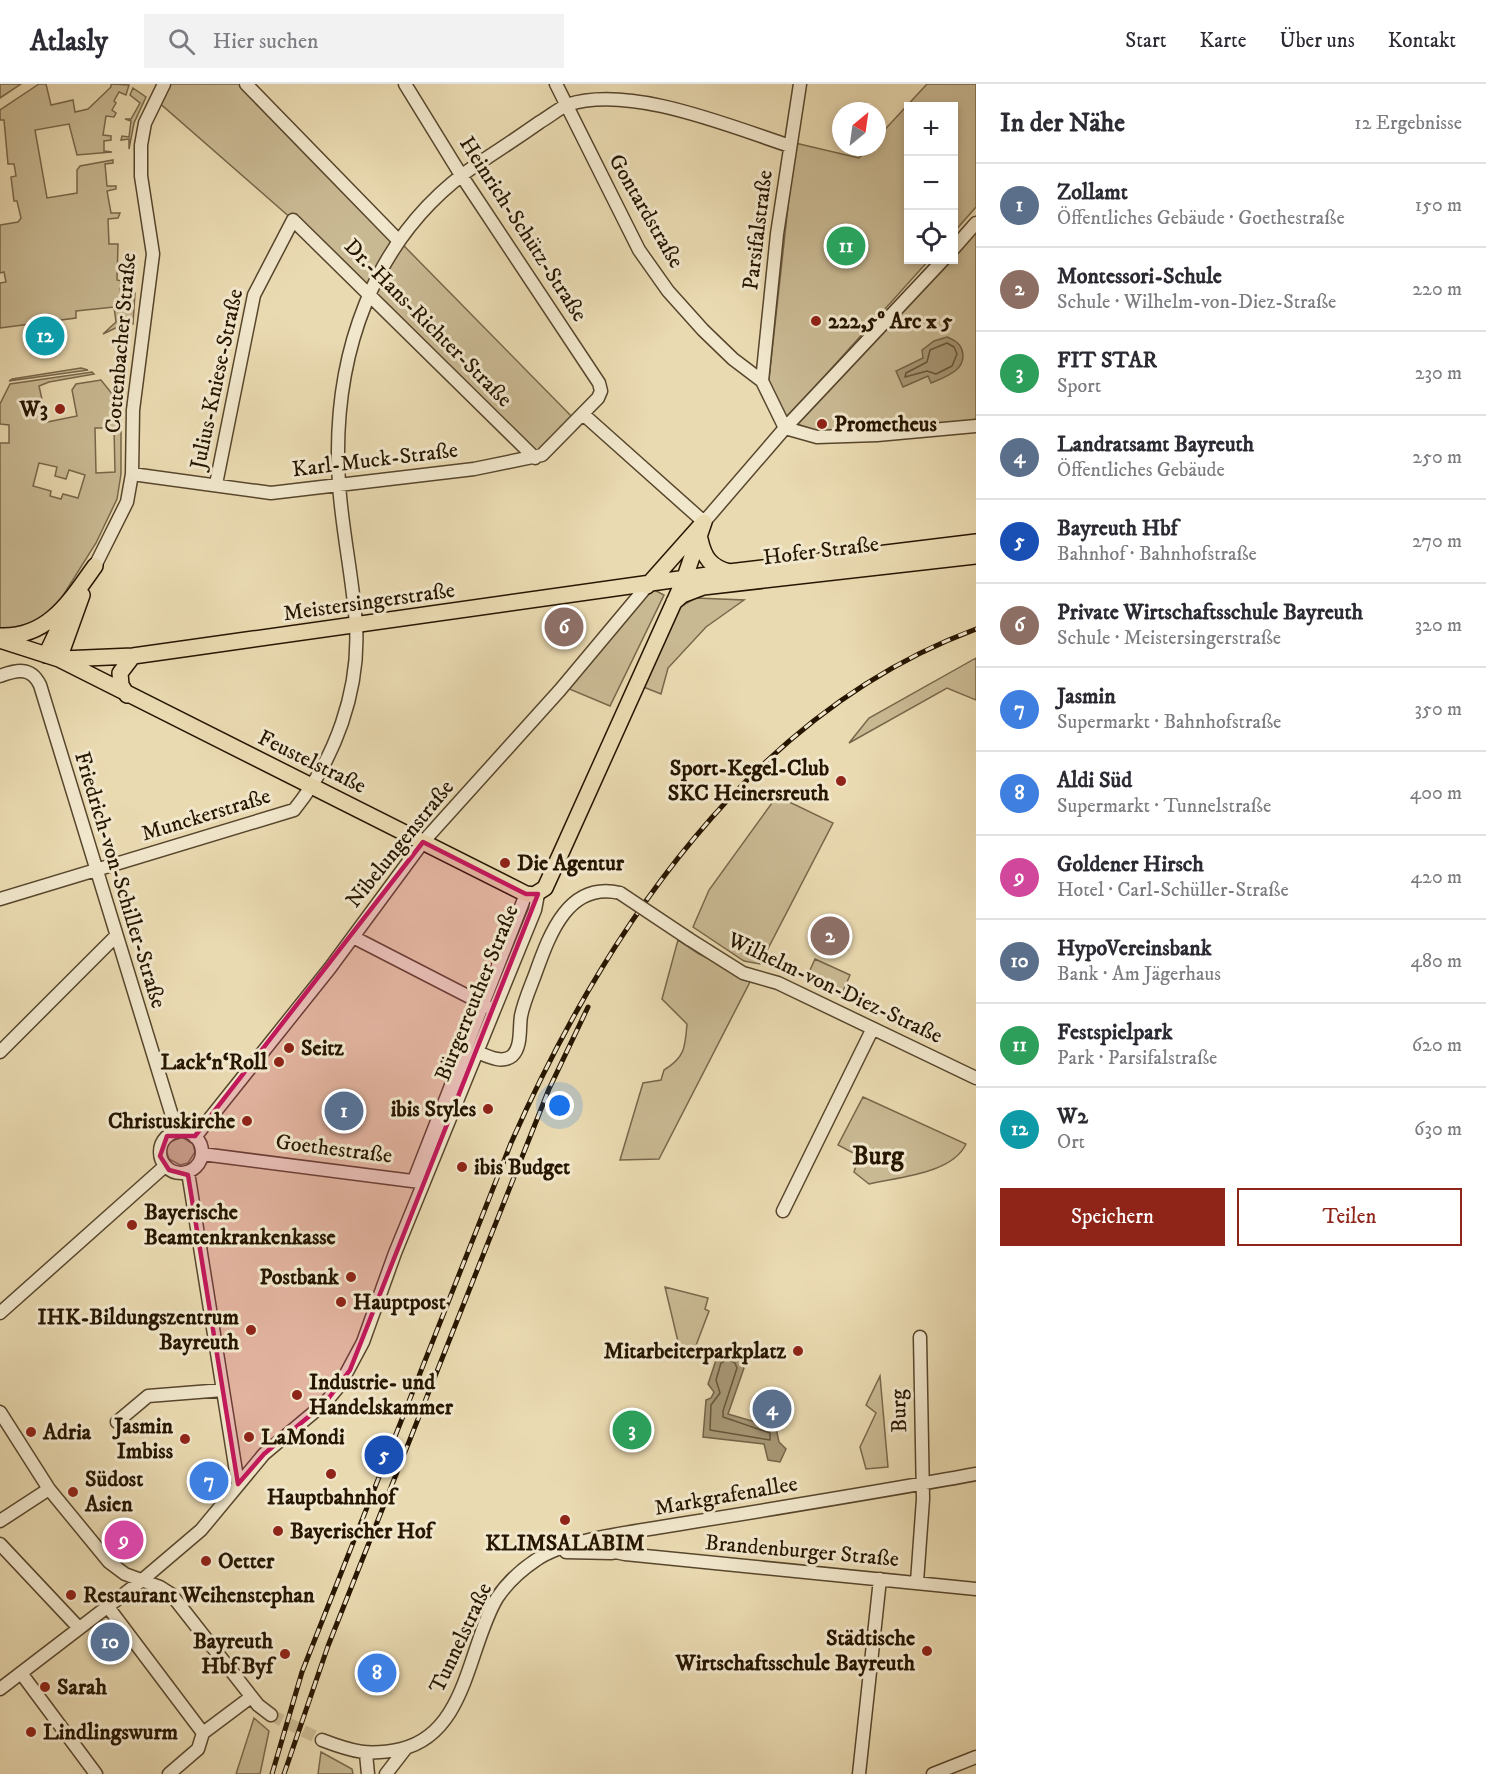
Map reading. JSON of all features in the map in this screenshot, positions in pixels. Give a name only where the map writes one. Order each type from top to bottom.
[{"type":"main road","name":"Bürgerreuther Straße","points":[[536,892],[684,580],[704,522]]},
{"type":"main road","points":[[647,586],[704,522]]},
{"type":"main road","points":[[700,539],[705,558],[710,564],[729,572]]},
{"type":"main road","name":"Hofer Straße","points":[[684,580],[729,572],[976,542]]},
{"type":"main road","points":[[680,548],[689,555],[691,563]]},
{"type":"main road","name":"Hofer Straße","points":[[674,602],[682,595],[703,587],[976,556]]},
{"type":"main road","points":[[0,636],[40,629],[59,614],[95,566]]},
{"type":"main road","points":[[52,657],[95,566]]},
{"type":"main road","name":"Meistersingerstraße","points":[[52,657],[134,656],[684,580]]},
{"type":"main road","points":[[52,657],[75,593]]},
{"type":"main road","points":[[0,640],[52,657]]},
{"type":"main road","points":[[127,695],[121,685],[120,673],[134,656]]},
{"type":"main road","name":"Feustelstraße","points":[[52,657],[423,842],[536,892]]},
{"type":"street","name":"Cottenbacher Straße","points":[[95,566],[124,510],[132,474],[133,410],[153,254],[141,176],[141,145],[145,123],[164,84]]},
{"type":"street","points":[[246,84],[398,240]]},
{"type":"street","name":"Heinrich-Schütz-Straße","points":[[405,84],[461,175],[599,383],[601,391],[598,398]]},
{"type":"street","name":"Gontardstraße","points":[[556,84],[628,230],[668,291],[733,359],[762,381],[785,428]]},
{"type":"street","name":"Parsifalstraße","points":[[762,381],[777,234],[800,84]]},
{"type":"street","points":[[566,105],[594,99],[622,97],[648,101],[790,146]]},
{"type":"street","name":"Munckerstraße","points":[[0,899],[294,810],[312,788],[338,733],[349,703],[356,627],[339,486],[338,441],[341,401],[355,330],[368,293],[398,240],[429,205],[461,175],[566,105]]},
{"type":"street","name":"Dr.-Hans-Richter-Straße","points":[[293,220],[535,458]]},
{"type":"street","name":"Julius-Kniese-Straße","points":[[216,484],[254,295],[293,220]]},
{"type":"street","points":[[958,243],[976,223]]},
{"type":"street","points":[[584,415],[704,522],[785,428],[939,264]]},
{"type":"street","name":"Karl-Muck-Straße","points":[[132,474],[271,493],[474,469],[535,458],[549,451],[598,398]]},
{"type":"street","points":[[785,428],[817,437],[877,435],[976,426]]},
{"type":"street","name":"Nibelungenstraße","points":[[195,1137],[353,937],[423,842],[560,690],[647,586]]},
{"type":"street","name":"Friedrich-von-Schiller-Straße","points":[[0,675],[25,671],[34,675],[40,684],[177,1132]]},
{"type":"street","name":"Wilhelm-von-Diez-Straße","points":[[477,1052],[497,1059],[508,1058],[515,1053],[524,1006],[550,932],[572,903],[603,891],[620,893],[743,973],[778,983],[976,1078]]},
{"type":"street","name":"Bürgerreuther Straße","points":[[1,1687],[141,1581],[206,1525],[264,1454],[334,1392],[350,1370],[363,1342],[419,1182],[536,892]]},
{"type":"street","points":[[0,1052],[116,937]]},
{"type":"street","points":[[353,937],[489,1007]]},
{"type":"street","name":"Bürgerreuther Straße","points":[[419,1182],[477,1052],[489,1007]]},
{"type":"street","points":[[783,1211],[872,1030]]},
{"type":"street","points":[[177,1132],[187,1132],[195,1137],[200,1143],[202,1154],[198,1164],[188,1172],[174,1172],[165,1166],[160,1156],[161,1145],[167,1136],[177,1132]]},
{"type":"street","name":"Goethestraße","points":[[202,1154],[419,1182]]},
{"type":"street","points":[[0,1313],[165,1166]]},
{"type":"street","points":[[188,1172],[238,1484]]},
{"type":"street","name":"Burg","points":[[920,1337],[923,1483]]},
{"type":"street","points":[[117,1422],[148,1396],[223,1390]]},
{"type":"street","points":[[0,1412],[49,1489],[109,1563],[171,1594],[251,1696],[271,1715]]},
{"type":"street","name":"Markgrafenallee","points":[[543,1555],[597,1540],[976,1473]]},
{"type":"street","points":[[916,1582],[923,1483]]},
{"type":"street","points":[[0,1521],[49,1489]]},
{"type":"street","name":"Brandenburger Straße","points":[[597,1540],[610,1551],[625,1554],[976,1588]]},
{"type":"street","points":[[1,1545],[79,1628]]},
{"type":"street","name":"Brandenburger Straße","points":[[543,1555],[625,1554]]},
{"type":"street","name":"Tunnelstraße","points":[[322,1740],[371,1754],[406,1748],[423,1741],[447,1717],[458,1697],[496,1600],[513,1578],[543,1555]]},
{"type":"street","points":[[859,1774],[880,1580]]},
{"type":"street","points":[[108,1607],[203,1733]]},
{"type":"street","points":[[21,1673],[96,1774]]},
{"type":"street","points":[[169,1774],[198,1749],[203,1733],[251,1696]]},
{"type":"street","points":[[386,1774],[406,1748]]},
{"type":"street","points":[[369,1774],[371,1754]]},
{"type":"street","points":[[371,1754],[375,1774]]},
{"type":"street","points":[[933,1774],[976,1757]]},
{"type":"highlighted area","points":[[423,842],[526,894],[538,894],[350,1370],[325,1403],[264,1454],[238,1484],[188,1175],[169,1170],[160,1156],[167,1136],[195,1136]]},
{"type":"shaded area","points":[[0,84],[21,84],[0,98]]},
{"type":"shaded area","points":[[39,84],[46,84],[51,105],[73,100],[75,112],[88,109],[111,87],[111,84],[129,85],[126,95],[119,92],[114,101],[116,103],[112,110],[116,113],[114,117],[106,116],[103,135],[111,136],[111,140],[104,141],[104,151],[112,152],[77,155],[69,124],[35,130],[47,198],[77,193],[77,170],[80,166],[113,160],[113,163],[105,164],[107,186],[116,186],[116,189],[107,191],[111,213],[120,213],[118,218],[108,219],[109,244],[118,244],[117,280],[122,281],[120,290],[135,293],[133,324],[126,323],[103,334],[116,322],[114,307],[76,311],[76,318],[0,328],[0,283],[6,282],[4,272],[0,273],[0,225],[18,222],[21,218],[17,201],[14,201],[11,177],[16,176],[14,164],[8,164],[4,120],[0,120],[0,110]]},
{"type":"shaded area","points":[[165,84],[245,84],[577,422],[535,457],[293,220],[156,100]]},
{"type":"shaded area","points":[[927,84],[976,84],[976,207],[958,227],[958,102],[910,102]]},
{"type":"shaded area","points":[[133,88],[146,97],[134,123],[129,149],[129,139],[121,140],[122,136],[129,137],[131,121],[125,119],[131,119],[140,103],[130,95]]},
{"type":"shaded area","points":[[904,109],[904,264],[925,264],[786,419],[768,388],[795,143],[832,152],[832,156],[859,158],[861,156],[886,156],[886,128]]},
{"type":"shaded area","points":[[976,230],[976,419],[966,423],[902,430],[819,432],[797,424],[945,264],[958,264],[958,250]]},
{"type":"shaded area","points":[[81,368],[88,370],[9,381],[12,379]]},
{"type":"shaded area","points":[[92,372],[94,374],[39,386],[47,422],[77,416],[72,390],[76,384],[101,380],[121,405],[121,474],[117,499],[96,543],[59,602],[38,626],[0,631],[0,443],[9,443],[9,425],[0,424],[0,404],[10,384]],"holes":[[[95,428],[114,428],[115,472],[96,473]],[[39,463],[57,467],[55,476],[66,479],[69,470],[85,475],[78,498],[63,494],[61,499],[50,496],[51,491],[33,486]]]},
{"type":"shaded area","points":[[649,587],[664,595],[610,706],[567,688]]},
{"type":"shaded area","points":[[695,598],[744,600],[706,627],[668,668],[661,694],[641,686],[674,611]]},
{"type":"shaded area","points":[[976,658],[976,700],[947,688],[849,743],[869,718]]},
{"type":"shaded area","points":[[777,796],[833,823],[760,964],[744,961],[693,927],[709,890]]},
{"type":"shaded area","points":[[678,940],[699,954],[752,978],[659,1159],[620,1160],[643,1083],[661,1080],[664,1070],[676,1061],[683,1051],[687,1024],[662,999]]},
{"type":"shaded area","points":[[815,959],[850,975],[841,996],[806,979]]},
{"type":"shaded area","points":[[863,1097],[966,1144],[959,1154],[937,1168],[869,1184],[854,1172],[859,1156],[838,1145]]},
{"type":"shaded area","points":[[182,1137],[193,1144],[195,1152],[188,1163],[180,1165],[169,1159],[166,1150],[170,1142]]},
{"type":"shaded area","points":[[665,1287],[708,1298],[705,1309],[709,1311],[692,1356],[680,1350]]},
{"type":"shaded area","points":[[880,1376],[888,1467],[866,1469],[860,1447],[876,1413],[866,1405]]},
{"type":"shaded area","points":[[254,1718],[269,1731],[260,1774],[236,1774]]},
{"type":"shaded area","points":[[321,1752],[352,1769],[353,1774],[318,1774]]},
{"type":"water","points":[[947,337],[960,345],[962,350],[962,363],[959,368],[931,383],[928,376],[903,387],[896,371],[923,358],[922,350],[934,341]]},
{"type":"water","points":[[728,1353],[741,1360],[744,1368],[728,1414],[776,1428],[779,1442],[786,1449],[780,1462],[768,1460],[764,1444],[703,1437],[706,1400],[711,1398],[714,1392],[708,1384],[716,1360]]},
{"type":"tunnel","points":[[271,1715],[322,1740]]},
{"type":"railway","points":[[272,1774],[302,1672],[511,1143],[548,1064],[591,986],[640,910],[694,838],[755,773],[822,715],[895,666],[976,629]]},
{"type":"railway","points":[[284,1774],[328,1646],[549,1089],[588,1007]]},
{"type":"place","name":"Festspielpark","points":[[846,246]]},
{"type":"place","name":"222,5º Arc x 5","points":[[816,321]]},
{"type":"place","name":"W2","points":[[45,336]]},
{"type":"place","name":"W3","points":[[60,409]]},
{"type":"place","name":"Prometheus","points":[[822,424]]},
{"type":"place","name":"Private Wirtschaftsschule Bayreuth","points":[[564,627]]},
{"type":"place","name":"Sport-Kegel-Club SKC Heinersreuth","points":[[841,781]]},
{"type":"place","name":"Die Agentur","points":[[505,863]]},
{"type":"place","name":"Montessori-Schule","points":[[830,936]]},
{"type":"place","name":"Seitz","points":[[289,1048]]},
{"type":"place","name":"Lack‘n‘Roll","points":[[279,1062]]},
{"type":"place","name":"ibis Styles","points":[[488,1109]]},
{"type":"place","name":"Zollamt","points":[[344,1111]]},
{"type":"place","name":"Christuskirche","points":[[247,1121]]},
{"type":"place","name":"ibis Budget","points":[[462,1167]]},
{"type":"place","name":"Bayerische Beamtenkrankenkasse","points":[[132,1225]]},
{"type":"place","name":"Postbank","points":[[351,1277]]},
{"type":"place","name":"Hauptpost","points":[[341,1302]]},
{"type":"place","name":"IHK-Bildungszentrum Bayreuth","points":[[251,1330]]},
{"type":"place","name":"Mitarbeiterparkplatz","points":[[798,1351]]},
{"type":"place","name":"Industrie- und Handelskammer","points":[[297,1395]]},
{"type":"place","name":"Landratsamt Bayreuth","points":[[772,1409]]},
{"type":"place","name":"FIT STAR","points":[[632,1430]]},
{"type":"place","name":"Adria","points":[[31,1432]]},
{"type":"place","name":"LaMondi","points":[[249,1437]]},
{"type":"place","name":"Jasmin Imbiss","points":[[185,1439]]},
{"type":"place","name":"Bayreuth Hbf","points":[[384,1455]]},
{"type":"place","name":"Hauptbahnhof","points":[[331,1474]]},
{"type":"place","name":"Jasmin","points":[[209,1481]]},
{"type":"place","name":"Südost Asien","points":[[73,1492]]},
{"type":"place","name":"KLIMSALABIM","points":[[565,1520]]},
{"type":"place","name":"Bayerischer Hof","points":[[278,1531]]},
{"type":"place","name":"Goldener Hirsch","points":[[124,1540]]},
{"type":"place","name":"Oetter","points":[[206,1561]]},
{"type":"place","name":"Restaurant Weihenstephan","points":[[71,1595]]},
{"type":"place","name":"HypoVereinsbank","points":[[110,1642]]},
{"type":"place","name":"Städtische Wirtschaftsschule Bayreuth","points":[[927,1651]]},
{"type":"place","name":"Bayreuth Hbf Byf","points":[[285,1654]]},
{"type":"place","name":"Aldi Süd","points":[[377,1673]]},
{"type":"place","name":"Sarah","points":[[45,1687]]},
{"type":"place","name":"Lindlingswurm","points":[[31,1732]]},
{"type":"district","name":"Burg","points":[[878,1156]]}]
